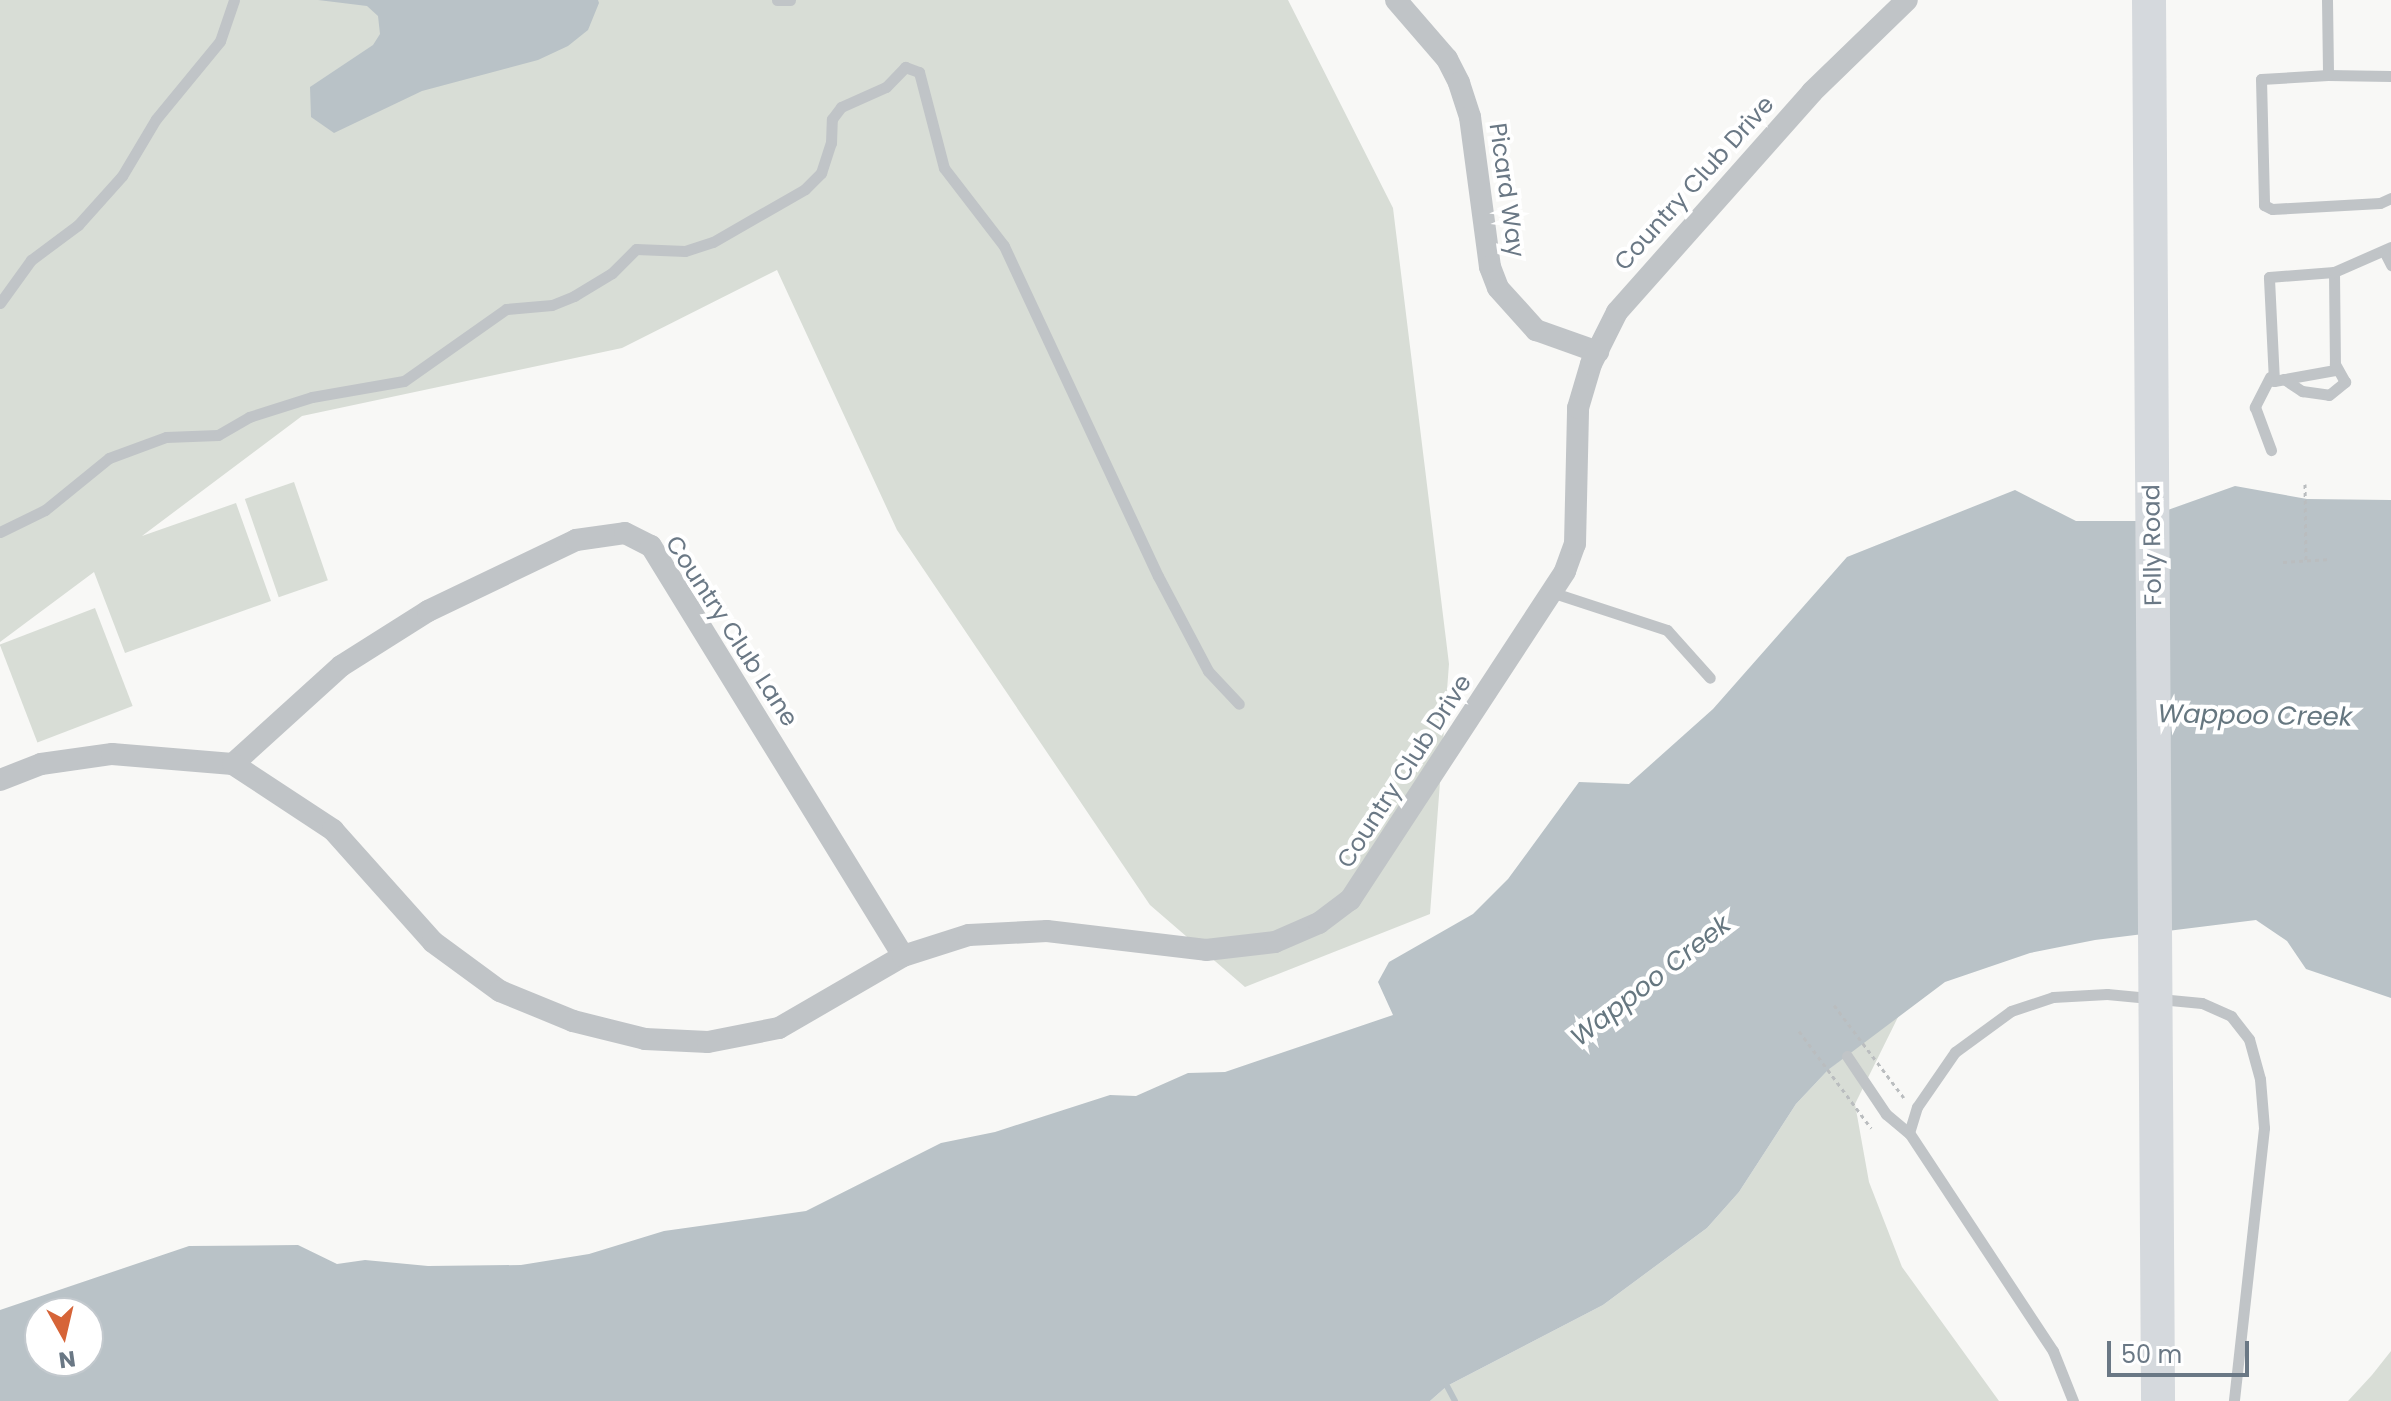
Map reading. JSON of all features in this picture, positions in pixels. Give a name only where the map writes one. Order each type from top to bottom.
[{"type":"main road","name":"Folly Road","points":[[2149,0],[2158,1401]]},
{"type":"street","name":"Picard Way","points":[[1396,0],[1447,59],[1459,83],[1470,117],[1490,267],[1498,288],[1536,330],[1598,352]]},
{"type":"street","name":"Country Club Drive","points":[[0,780],[41,764],[112,754],[233,764],[333,830],[433,942],[500,991],[573,1021],[645,1039],[708,1042],[779,1028],[903,956],[969,935],[1047,931],[1206,950],[1242,949],[1319,923],[1350,900],[1374,868],[1551,592],[1575,544],[1578,408],[1598,352],[1632,289],[1812,92],[1907,0]]},
{"type":"street","name":"Country Club Lane","points":[[233,764],[341,666],[428,611],[576,540],[625,533],[651,546],[903,956]]},
{"type":"lane","points":[[0,303],[31,260],[78,225],[122,176],[156,119],[220,41],[234,0]]},
{"type":"lane","points":[[777,0],[790,0]]},
{"type":"lane","points":[[2327,0],[2328,75]]},
{"type":"lane","points":[[0,532],[45,510],[109,458],[166,437],[218,435],[249,417],[312,397],[404,381],[496,315],[574,296],[612,273],[636,249],[685,251],[713,242],[805,189],[821,173],[831,143],[832,119],[841,107],[886,87],[905,67],[919,72],[944,168],[1004,246],[1158,576],[1208,671],[1239,704]]},
{"type":"lane","points":[[2391,76],[2328,75],[2261,79],[2264,205],[2272,209],[2380,203],[2391,198]]},
{"type":"lane","points":[[2271,450],[2255,407],[2270,377],[2269,277],[2334,272],[2387,249],[2391,265]]},
{"type":"lane","points":[[2270,377],[2284,379],[2335,370],[2334,272]]},
{"type":"lane","points":[[2284,379],[2302,391],[2329,395],[2345,382],[2335,364]]},
{"type":"lane","points":[[1551,592],[1667,630],[1710,678]]},
{"type":"lane","points":[[1909,1133],[1917,1107],[1955,1052],[2011,1011],[2053,997],[2107,994],[2202,1003],[2231,1016],[2249,1039],[2260,1079],[2264,1128],[2234,1401]]},
{"type":"lane","points":[[1847,1056],[1886,1114],[1909,1133],[2053,1351],[2073,1401]]},
{"type":"path","points":[[2305,484],[2306,561]]},
{"type":"path","points":[[2283,562],[2331,559]]},
{"type":"path","points":[[1834,1005],[1907,1102]]},
{"type":"path","points":[[1799,1031],[1871,1128]]},
{"type":"shaded area","points":[[0,0],[1288,0],[1393,208],[1449,664],[1430,914],[1245,987],[1150,905],[897,530],[777,270],[622,348],[302,416],[142,536],[236,503],[271,601],[125,653],[94,572],[0,642]]},
{"type":"shaded area","points":[[294,482],[328,580],[279,597],[245,499]]},
{"type":"shaded area","points":[[95,608],[133,706],[37,743],[0,644]]},
{"type":"shaded area","points":[[1901,1011],[1855,1104],[1869,1182],[1902,1267],[1999,1401],[1430,1401],[1447,1386],[1603,1305],[1707,1228],[1739,1192],[1796,1104],[1828,1070]]},
{"type":"shaded area","points":[[2391,1351],[2391,1401],[2348,1401],[2372,1375]]},
{"type":"water","points":[[318,0],[598,0],[599,3],[588,30],[568,46],[538,60],[422,91],[334,133],[311,117],[310,87],[373,45],[380,34],[378,16],[367,6]]},
{"type":"water","name":"Wappoo Creek","points":[[2235,486],[2307,499],[2391,500],[2391,998],[2306,969],[2287,941],[2256,920],[2095,940],[2030,953],[1945,982],[1828,1070],[1796,1104],[1739,1192],[1707,1228],[1603,1305],[1447,1386],[1430,1401],[0,1401],[0,1310],[24,1302],[24,1377],[104,1377],[104,1297],[38,1297],[189,1246],[298,1245],[337,1264],[365,1260],[428,1266],[521,1265],[589,1254],[664,1231],[806,1211],[941,1143],[995,1132],[1110,1095],[1136,1096],[1188,1073],[1225,1072],[1393,1015],[1378,982],[1389,962],[1473,914],[1508,879],[1579,782],[1629,784],[1713,709],[1847,557],[2015,490],[2076,521],[2137,521]]},
{"type":"waterway","points":[[1447,1386],[1455,1401]]}]
